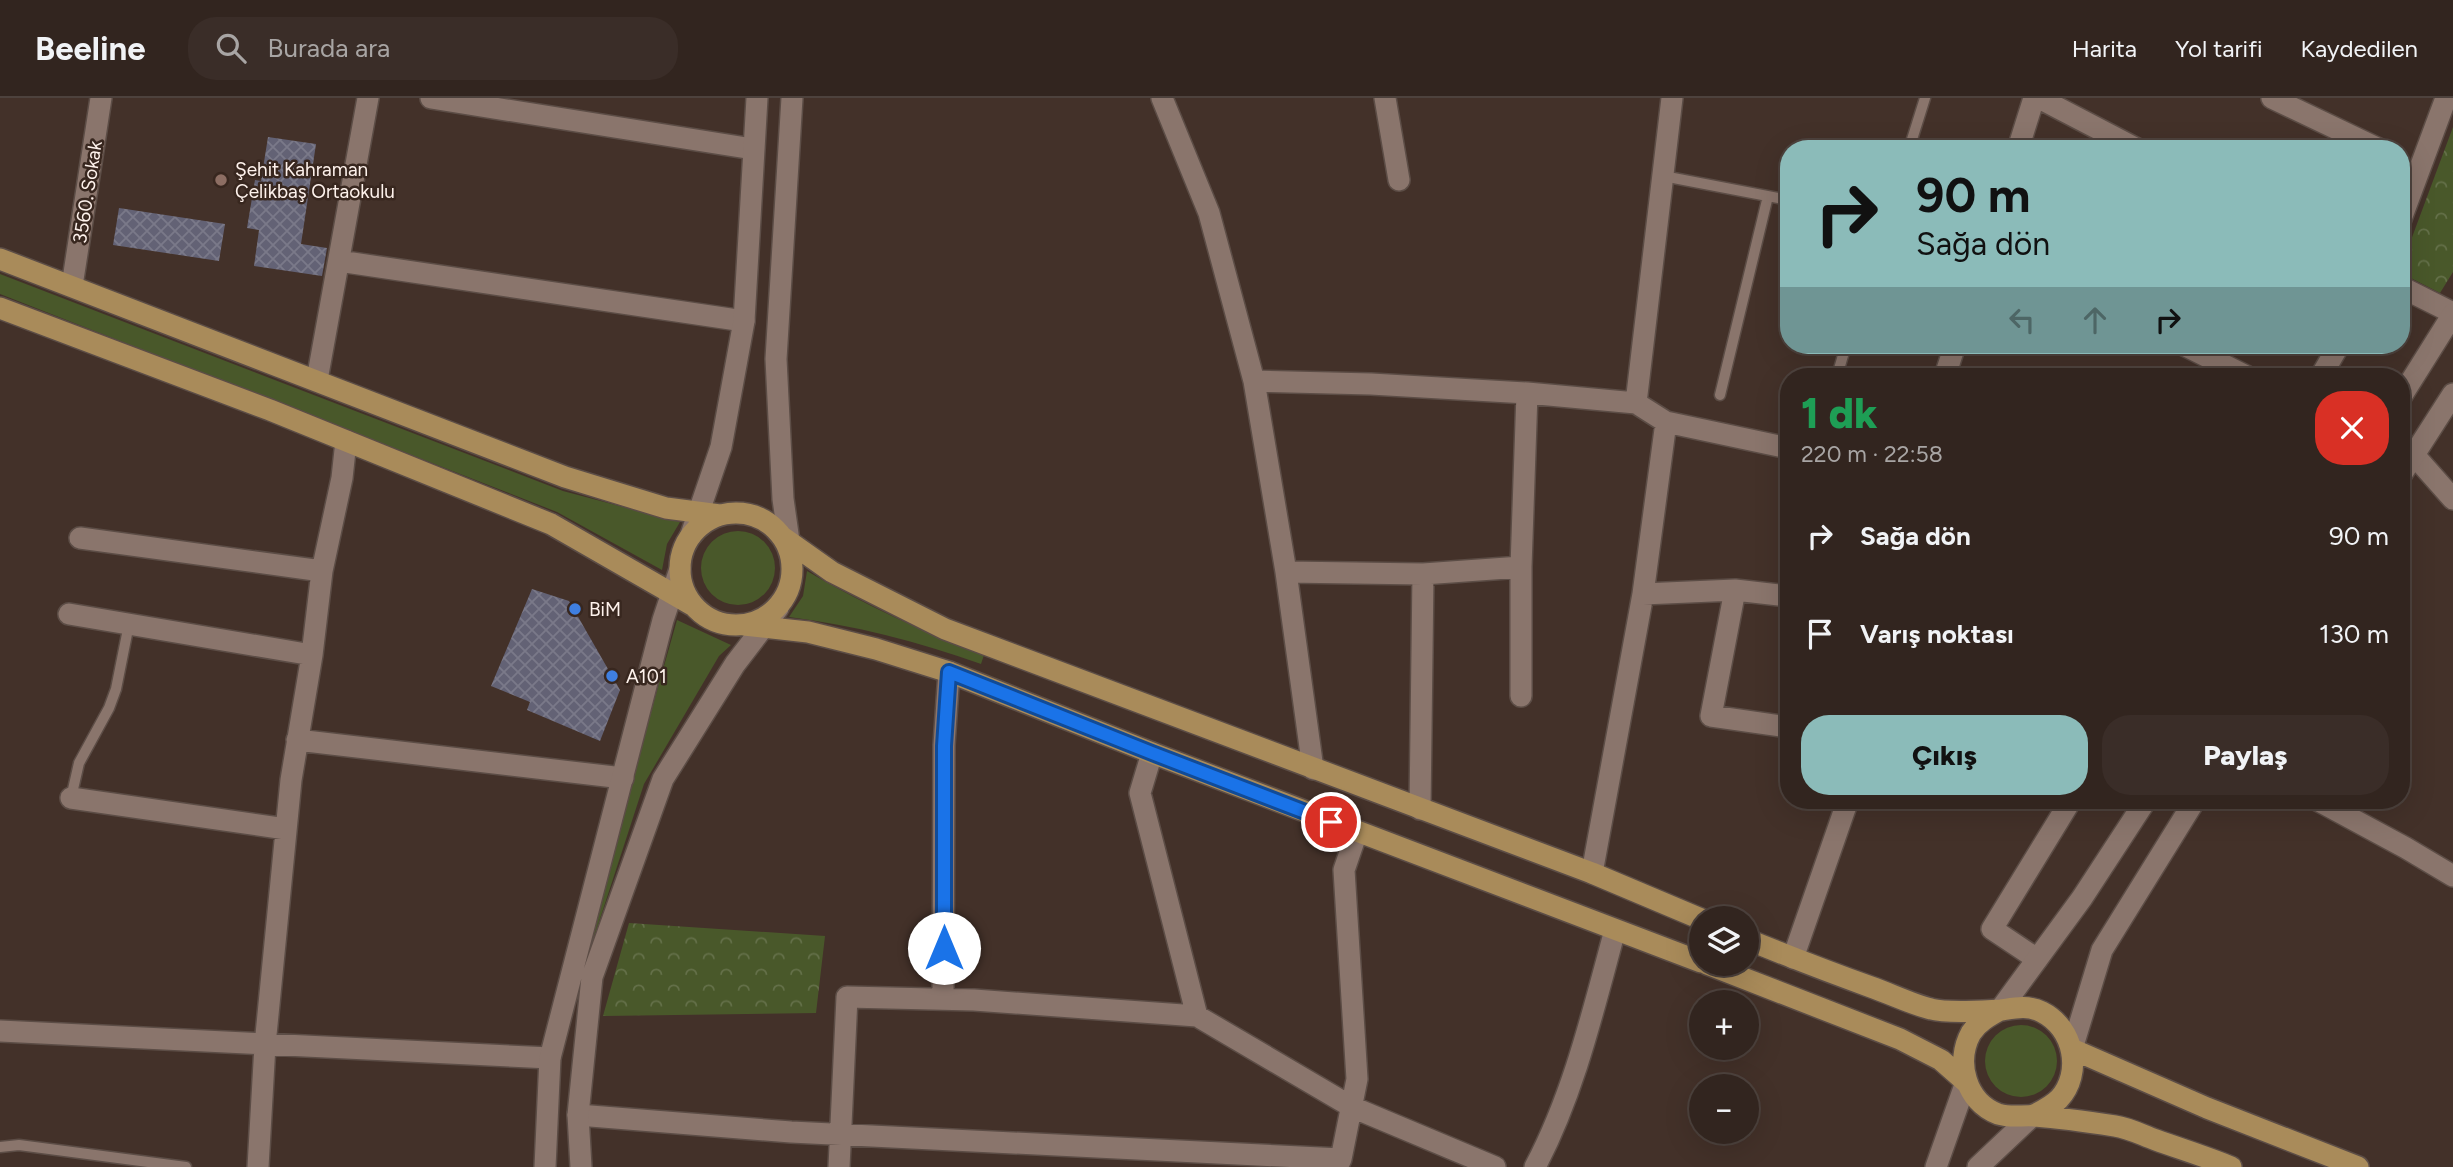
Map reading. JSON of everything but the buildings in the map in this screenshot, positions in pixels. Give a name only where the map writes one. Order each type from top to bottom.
[{"type":"main road","points":[[0,259],[565,477],[666,508],[720,515],[738,513],[756,516],[772,525],[788,545],[832,572],[945,629],[1592,873],[1689,914]]},
{"type":"main road","points":[[0,308],[346,440],[551,524],[692,605],[706,618],[724,625],[808,632],[876,649],[949,672],[1152,753],[1689,958]]},
{"type":"main road","points":[[692,605],[683,588],[680,569],[683,551],[691,535],[704,523],[720,515]]},
{"type":"main road","points":[[753,626],[778,608],[788,592],[793,573],[788,545]]},
{"type":"main road","points":[[1759,944],[1934,1010],[2000,1010],[2014,1007],[2043,1012],[2066,1034],[2072,1049],[2073,1066],[2065,1090],[2048,1109],[2032,1116]]},
{"type":"main road","points":[[1737,976],[1900,1040],[1941,1060],[1966,1082],[1984,1106],[1998,1114],[2118,1126],[2226,1166]]},
{"type":"main road","points":[[1966,1082],[1963,1065],[1965,1047],[1972,1031],[1984,1018],[2000,1010]]},
{"type":"main road","points":[[2072,1049],[2207,1108],[2358,1167]]},
{"type":"street","name":"3560. Sokak","points":[[72,286],[101,98]]},
{"type":"street","points":[[317,380],[368,98]]},
{"type":"street","points":[[431,98],[753,149]]},
{"type":"street","points":[[691,535],[721,447],[744,321],[757,98]]},
{"type":"street","points":[[788,545],[782,485],[776,359],[792,98]]},
{"type":"street","points":[[1162,98],[1209,212],[1254,381],[1286,572],[1313,769]]},
{"type":"street","points":[[1385,98],[1399,180]]},
{"type":"street","points":[[1636,403],[1672,98]]},
{"type":"street","points":[[2021,140],[2034,98]]},
{"type":"street","points":[[2039,98],[2120,140]]},
{"type":"street","points":[[2272,98],[2360,140]]},
{"type":"street","points":[[2410,163],[2446,98]]},
{"type":"street","points":[[339,261],[744,321]]},
{"type":"street","points":[[2410,292],[2453,313],[2410,382]]},
{"type":"street","points":[[2202,354],[2230,368]]},
{"type":"street","points":[[1254,381],[1371,384],[1527,393],[1636,403],[1667,422],[1780,447]]},
{"type":"street","points":[[1521,696],[1521,567],[1527,393]]},
{"type":"street","points":[[2410,461],[2453,394]]},
{"type":"street","points":[[1592,873],[1643,594],[1667,422]]},
{"type":"street","points":[[258,1167],[265,1045],[286,829],[322,571],[342,478],[346,440]]},
{"type":"street","points":[[2414,455],[2453,499]]},
{"type":"street","points":[[80,538],[322,571]]},
{"type":"street","points":[[1286,572],[1423,574],[1521,567]]},
{"type":"street","points":[[545,1167],[550,1058],[680,569]]},
{"type":"street","points":[[1420,809],[1423,574]]},
{"type":"street","points":[[1643,594],[1735,590],[1780,595]]},
{"type":"street","points":[[1735,590],[1711,716],[1780,726]]},
{"type":"street","points":[[69,614],[312,655]]},
{"type":"street","points":[[581,1167],[578,1115],[592,977],[663,779],[735,664],[753,626]]},
{"type":"street","points":[[943,999],[944,746],[949,672]]},
{"type":"street","points":[[297,740],[623,778]]},
{"type":"street","points":[[1152,753],[1140,793],[1197,1016]]},
{"type":"street","points":[[71,798],[286,829]]},
{"type":"street","points":[[1793,958],[1845,809]]},
{"type":"street","points":[[2037,959],[1992,929],[2065,809]]},
{"type":"street","points":[[2000,1010],[2082,898],[2140,809]]},
{"type":"street","points":[[2072,1049],[2102,950],[2189,809]]},
{"type":"street","points":[[2333,809],[2453,876]]},
{"type":"street","points":[[578,1115],[842,1135],[1339,1163],[1357,1079],[1344,870],[1357,832]]},
{"type":"street","points":[[1535,1167],[1550,1137],[1583,1049],[1615,930]]},
{"type":"street","points":[[839,1167],[847,997],[943,999],[1197,1016],[1352,1107],[1495,1167]]},
{"type":"street","points":[[0,1031],[550,1058]]},
{"type":"street","points":[[1936,1167],[1966,1082]]},
{"type":"street","points":[[1978,1167],[2032,1116]]},
{"type":"lane","points":[[1912,140],[1925,98]]},
{"type":"lane","points":[[1663,176],[1780,199]]},
{"type":"lane","points":[[1720,395],[1768,196]]},
{"type":"lane","points":[[71,798],[79,763],[116,690],[129,624]]},
{"type":"lane","points":[[0,1147],[19,1145],[186,1167]]},
{"type":"green space","points":[[2453,127],[2453,272],[2440,293],[2410,278],[2410,243]]},
{"type":"green space","points":[[0,274],[563,491],[680,522],[667,544],[662,570],[557,512],[0,294]]},
{"type":"green space","points":[[731,531],[745,531],[759,537],[769,547],[775,568],[773,582],[759,599],[745,605],[731,605],[717,599],[707,589],[701,575],[701,561],[707,547],[717,537]]},
{"type":"green space","points":[[807,571],[894,617],[984,655],[981,664],[886,635],[789,617],[803,596]]},
{"type":"green space","points":[[677,620],[731,645],[719,656],[644,784],[583,971],[632,779]]},
{"type":"green space","points":[[629,923],[825,936],[816,1013],[603,1016]]},
{"type":"green space","points":[[2028,1025],[2047,1035],[2055,1047],[2055,1075],[2047,1087],[2035,1095],[2014,1097],[1995,1087],[1987,1075],[1985,1054],[1995,1035],[2007,1027]]},
{"type":"place","name":"Şehit Kahraman Çelikbaş Ortaokulu","points":[[221,180]]},
{"type":"place","name":"BiM","points":[[575,609]]},
{"type":"place","name":"A101","points":[[612,676]]},
{"type":"route","points":[[944,948],[944,746],[949,672],[1331,822]]}]
